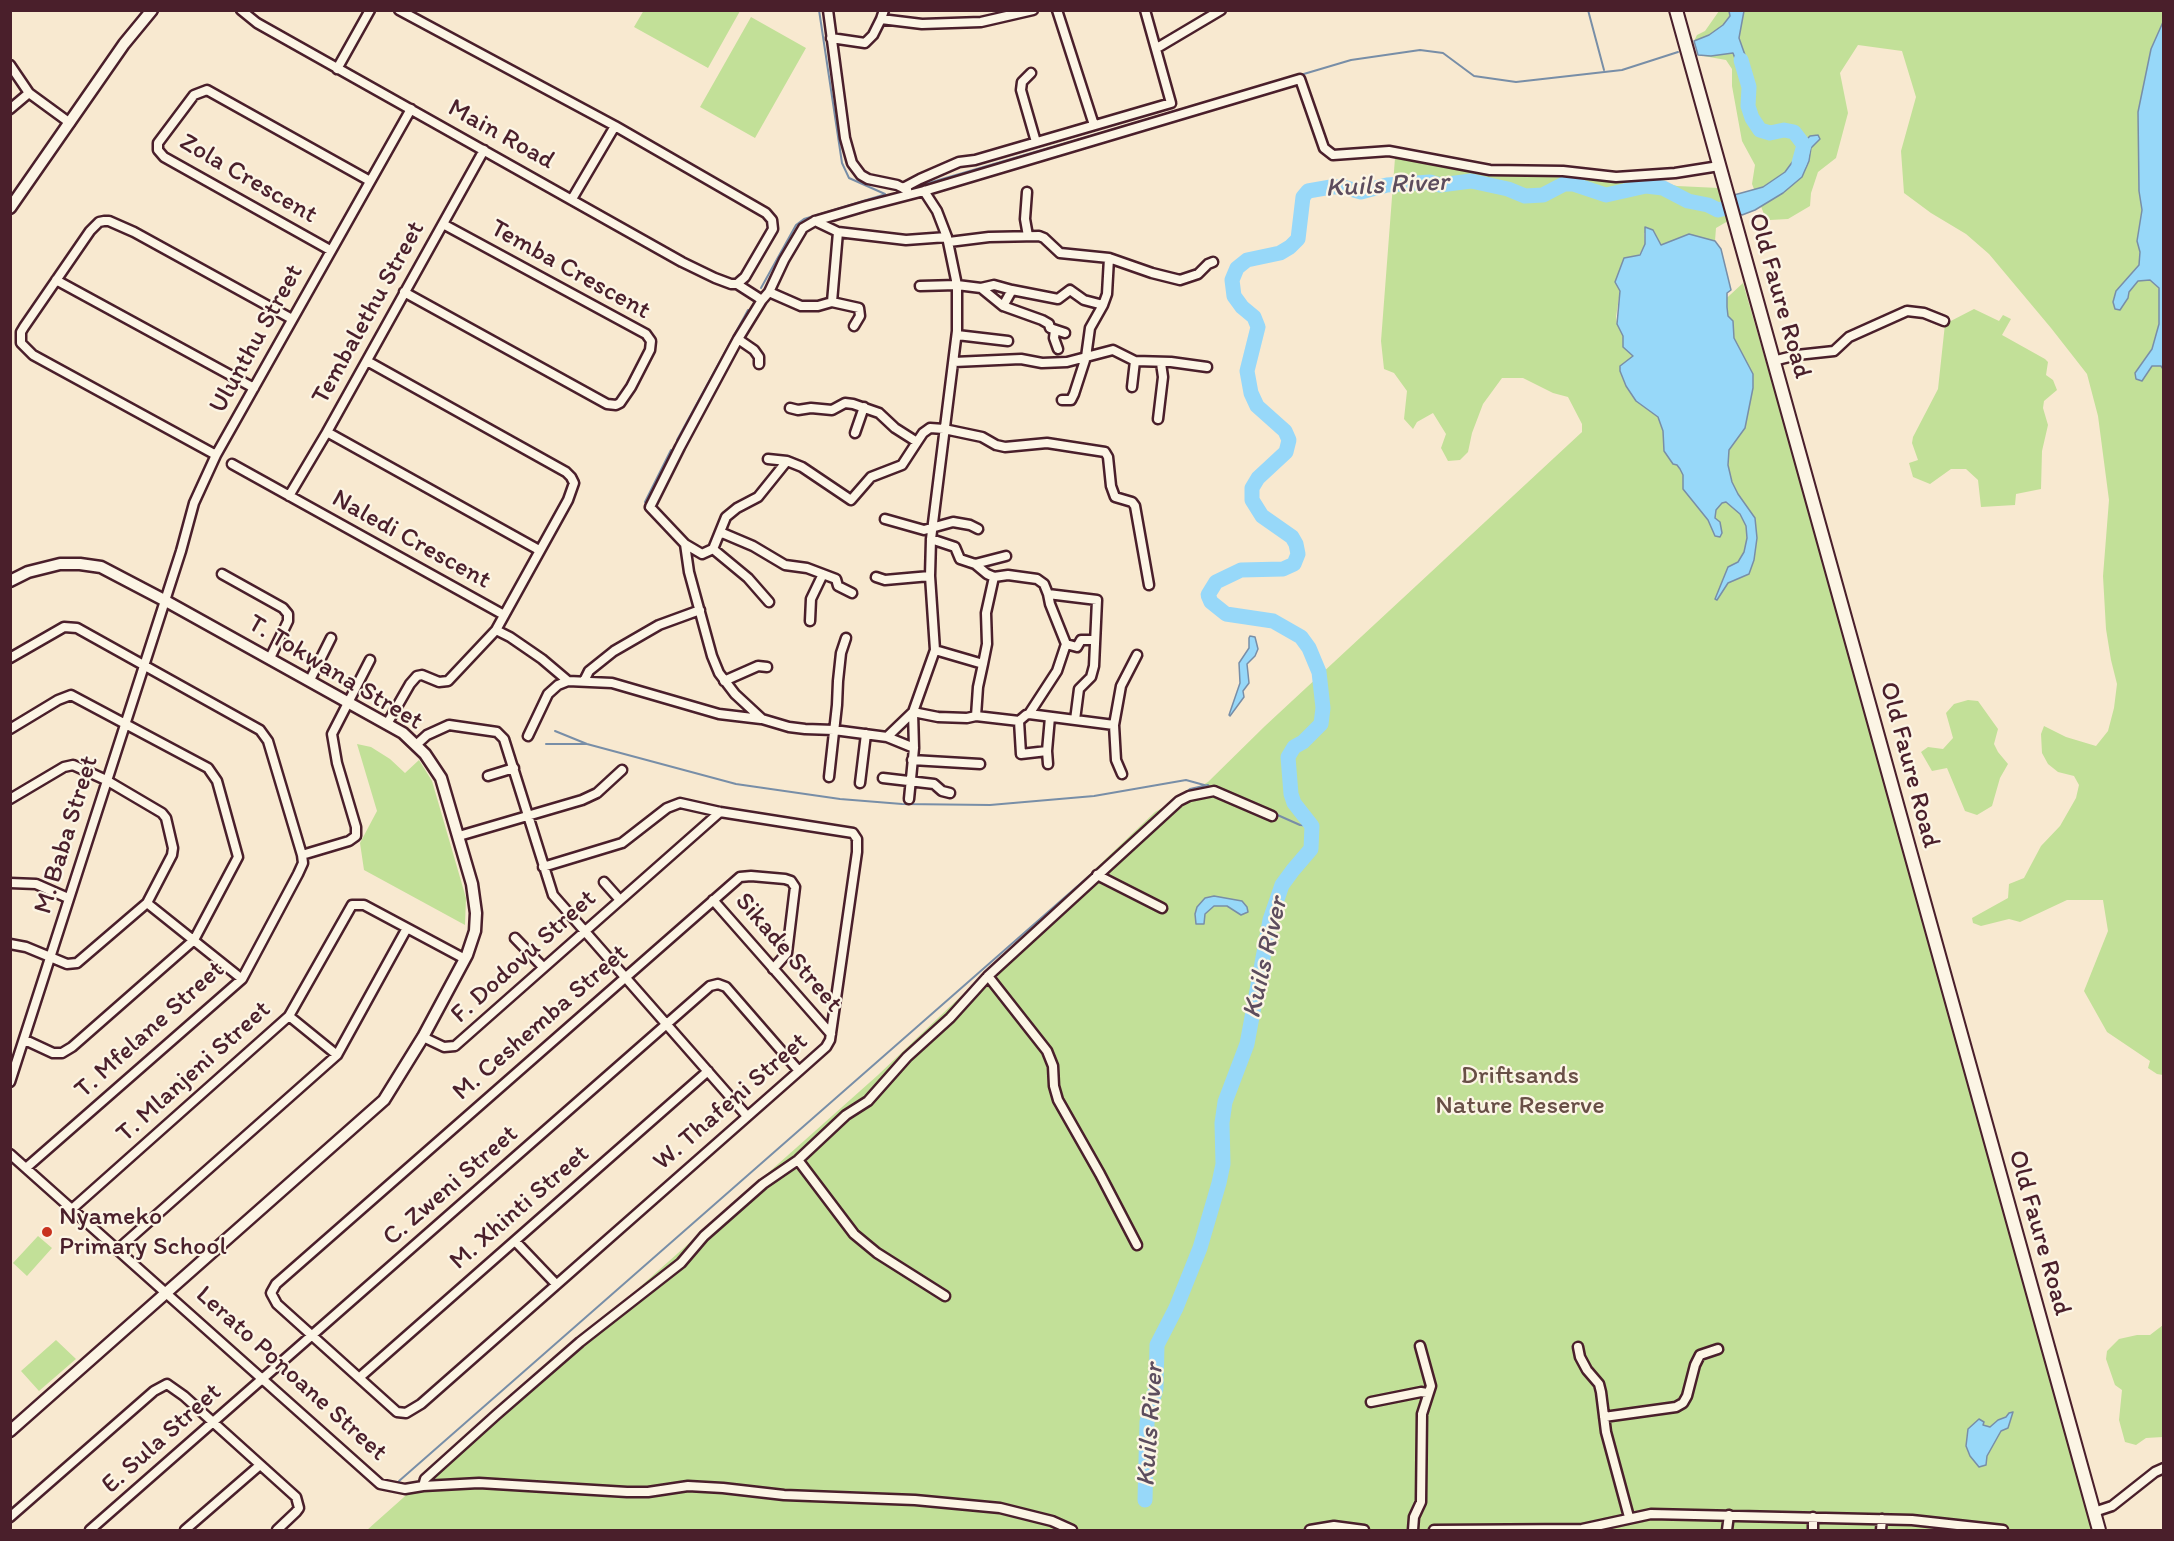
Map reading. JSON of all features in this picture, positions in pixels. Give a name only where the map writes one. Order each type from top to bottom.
[{"type":"main road","name":"Old Faure Road","points":[[1676,10],[2099,1530]]},
{"type":"street","points":[[12,205],[124,44],[152,10]]},
{"type":"street","points":[[338,69],[370,10]]},
{"type":"street","points":[[399,10],[615,126],[770,216],[774,225],[770,235],[745,277],[737,284]]},
{"type":"street","points":[[828,10],[845,138],[852,163],[861,175],[868,179],[903,188],[911,194]]},
{"type":"street","points":[[831,38],[865,43],[873,34],[882,15],[922,24],[981,22],[1033,10]]},
{"type":"street","points":[[1057,10],[1094,125]]},
{"type":"street","points":[[903,188],[959,162],[975,160],[1171,103],[1145,10]]},
{"type":"street","points":[[1157,48],[1221,10]]},
{"type":"street","name":"Main Road","points":[[244,13],[338,69],[682,262],[715,278],[737,284],[762,300]]},
{"type":"street","points":[[10,65],[29,93],[70,123]]},
{"type":"street","points":[[1031,74],[1022,82],[1021,90],[1036,142]]},
{"type":"street","points":[[787,461],[758,496],[737,508],[726,518],[713,549],[702,554],[685,544],[651,507],[680,447],[738,339],[769,292],[803,228],[815,222],[1300,79],[1324,148],[1333,155],[1389,151],[1490,170],[1563,171],[1616,177],[1675,173],[1719,166]]},
{"type":"street","name":"Zola Crescent","points":[[330,250],[164,157],[158,150],[158,143],[194,95],[207,90],[370,181]]},
{"type":"street","points":[[10,109],[29,93]]},
{"type":"street","name":"Ulunthu Street","points":[[164,600],[194,503],[216,455],[411,109]]},
{"type":"street","points":[[572,199],[615,126]]},
{"type":"street","name":"Tembalethu Street","points":[[289,496],[484,150]]},
{"type":"street","points":[[909,799],[914,748],[913,712],[934,650],[930,576],[931,534],[957,335],[957,285],[948,239],[937,211],[924,191]]},
{"type":"street","points":[[1027,192],[1025,219],[1028,236]]},
{"type":"street","points":[[216,455],[33,355],[23,346],[21,332],[93,227],[99,222],[109,221],[134,232],[292,319]]},
{"type":"street","points":[[815,222],[838,232],[906,240],[1028,236],[1044,238],[1060,253],[1109,258],[1180,280],[1198,274],[1213,262]]},
{"type":"street","name":"Temba Crescent","points":[[404,292],[607,404],[620,403],[631,387],[650,350],[651,341],[646,334],[443,224]]},
{"type":"street","points":[[832,302],[838,232]]},
{"type":"street","points":[[1062,400],[1072,399],[1086,357],[1090,328],[1103,305],[1109,281],[1109,258]]},
{"type":"street","points":[[56,280],[254,388]]},
{"type":"street","points":[[920,286],[957,285],[981,288],[994,285],[1059,299],[1069,290],[1084,300],[1103,305]]},
{"type":"street","points":[[981,288],[1003,306],[1042,320],[1049,324],[1050,328],[1065,333]]},
{"type":"street","points":[[1003,306],[1012,290]]},
{"type":"street","points":[[769,292],[801,306],[810,307],[832,302],[858,309],[860,316],[854,326]]},
{"type":"street","points":[[1773,361],[1797,355],[1834,351],[1849,337],[1907,311],[1924,313],[1944,321]]},
{"type":"street","points":[[1055,330],[1054,338],[1058,349]]},
{"type":"street","points":[[957,335],[1008,341]]},
{"type":"street","points":[[738,339],[754,350],[759,357],[759,363]]},
{"type":"street","points":[[954,362],[1021,359],[1067,362],[1105,350],[1113,350],[1135,361],[1171,362],[1207,367]]},
{"type":"street","name":"Naledi Crescent","points":[[232,464],[504,615],[568,500],[574,483],[571,477],[566,471],[367,361]]},
{"type":"street","points":[[1132,387],[1135,361]]},
{"type":"street","points":[[1158,419],[1163,377],[1161,363]]},
{"type":"street","points":[[790,408],[832,410],[845,403],[864,407],[879,412],[895,428],[917,442]]},
{"type":"street","points":[[855,433],[864,407]]},
{"type":"street","points":[[768,459],[787,461],[802,467],[851,500],[871,477],[902,465],[923,433],[930,428],[982,437],[1005,447],[1047,443],[1105,452],[1108,457],[1111,486],[1115,497],[1132,502],[1135,506],[1149,585]]},
{"type":"street","name":"Naledi Crescent","points":[[327,432],[539,550]]},
{"type":"street","points":[[885,519],[931,534],[955,547],[960,559],[975,564],[994,577],[1008,575],[1032,577],[1041,581],[1066,644],[1057,671],[1029,714]]},
{"type":"street","points":[[931,534],[953,522],[978,529]]},
{"type":"street","points":[[720,532],[753,546],[785,565],[807,568],[836,579],[838,586],[852,593]]},
{"type":"street","points":[[685,544],[689,572],[712,656],[724,681],[762,719]]},
{"type":"street","points":[[713,549],[748,578],[769,602]]},
{"type":"street","points":[[975,564],[1006,556]]},
{"type":"street","name":"T. Tokwana Street","points":[[10,581],[28,572],[60,564],[100,567],[270,658],[403,733],[434,765],[441,778],[476,902],[474,931],[465,959],[423,1037],[384,1100],[10,1431]]},
{"type":"street","points":[[222,574],[283,608],[288,614],[288,621],[270,658]]},
{"type":"street","points":[[810,621],[811,599],[823,574]]},
{"type":"street","points":[[876,577],[885,580],[930,576]]},
{"type":"street","points":[[976,716],[978,687],[987,644],[986,613],[994,577]]},
{"type":"street","points":[[1048,594],[1097,600],[1092,673],[1089,680],[1079,689],[1075,720]]},
{"type":"street","name":"M. Baba Street","points":[[10,1082],[164,600]]},
{"type":"street","points":[[584,681],[589,670],[614,651],[658,625],[700,610]]},
{"type":"street","points":[[387,724],[417,676],[422,675],[439,682],[448,681],[496,630],[504,615]]},
{"type":"street","points":[[10,658],[64,627],[76,628],[238,716],[264,733],[302,855],[348,841],[356,836],[356,827],[332,738],[336,724],[370,660]]},
{"type":"street","points":[[496,630],[535,654],[568,681]]},
{"type":"street","points":[[310,680],[331,639]]},
{"type":"street","points":[[829,777],[841,653],[846,639]]},
{"type":"street","points":[[1066,644],[1077,647],[1081,640],[1094,640]]},
{"type":"street","points":[[934,650],[983,664]]},
{"type":"street","points":[[1122,774],[1116,760],[1114,724],[1121,686],[1137,655]]},
{"type":"street","points":[[724,681],[758,666],[767,668]]},
{"type":"street","points":[[528,736],[548,694],[558,685],[568,681],[584,681],[612,683],[719,714],[762,719],[789,727],[887,737],[914,748]]},
{"type":"street","points":[[10,729],[58,700],[71,695],[208,768],[217,781],[238,857],[194,940],[66,1052],[53,1053],[25,1040]]},
{"type":"street","points":[[913,712],[945,718],[976,716],[1019,721]]},
{"type":"street","points":[[887,737],[913,712]]},
{"type":"street","points":[[1047,751],[1021,754],[1019,721],[1023,716],[1029,714],[1114,724]]},
{"type":"street","points":[[1048,764],[1050,717]]},
{"type":"street","points":[[416,745],[427,735],[449,725],[497,732],[504,739],[553,895],[747,1116]]},
{"type":"street","points":[[860,783],[866,734]]},
{"type":"street","points":[[912,760],[980,764]]},
{"type":"street","points":[[10,799],[68,766],[74,765],[153,807],[166,818],[173,842],[172,855],[147,903],[77,963],[70,964],[26,947],[10,944]]},
{"type":"street","points":[[488,776],[514,768]]},
{"type":"street","points":[[459,836],[590,796],[597,793],[622,770]]},
{"type":"street","points":[[883,778],[934,784],[942,791],[950,793]]},
{"type":"street","points":[[1072,1530],[1052,1521],[1000,1508],[915,1500],[784,1495],[688,1486],[648,1492],[627,1492],[479,1484],[423,1486],[425,1479],[580,1342],[646,1293],[681,1263],[704,1236],[763,1184],[798,1160],[846,1115],[868,1101],[907,1057],[950,1018],[988,976],[1171,808],[1189,796],[1214,791],[1272,816]]},
{"type":"street","name":"W. Thafeni Street","points":[[277,1304],[397,1412],[411,1411],[826,1047],[831,1034],[857,852],[856,835],[846,831],[676,803],[622,843],[543,867]]},
{"type":"street","name":"F. Dodovu Street","points":[[423,1037],[444,1047],[455,1046],[720,812]]},
{"type":"street","name":"T. Mfelane Street","points":[[26,1168],[242,979],[298,874],[303,863],[302,855]]},
{"type":"street","name":"M. Ceshemba Street","points":[[277,1304],[272,1297],[272,1289],[276,1284],[624,977],[744,875],[785,879],[794,884],[796,891],[788,953],[773,969]]},
{"type":"street","points":[[1097,875],[1162,908]]},
{"type":"street","name":"F. Dodovu Street","points":[[604,882],[620,900]]},
{"type":"street","points":[[10,884],[36,884],[68,898]]},
{"type":"street","name":"Sikade Street","points":[[713,900],[831,1034]]},
{"type":"street","points":[[147,903],[242,979]]},
{"type":"street","name":"T. Mlanjeni Street","points":[[72,1209],[289,1017],[352,905],[364,905],[465,959]]},
{"type":"street","points":[[117,1250],[337,1055],[407,928]]},
{"type":"street","points":[[515,938],[543,968]]},
{"type":"street","points":[[988,976],[1047,1051],[1053,1066],[1054,1086],[1058,1100],[1137,1245]]},
{"type":"street","name":"C. Zweni Street","points":[[262,1378],[710,986],[722,985],[799,1071]]},
{"type":"street","points":[[289,1017],[337,1055]]},
{"type":"street","name":"M. Xhinti Street","points":[[360,1377],[708,1071]]},
{"type":"street","name":"Lerato Ponoane Street","points":[[10,1154],[380,1484],[405,1490],[423,1486]]},
{"type":"street","points":[[798,1160],[854,1234],[876,1253],[945,1296]]},
{"type":"street","points":[[515,1241],[556,1284]]},
{"type":"street","points":[[1413,1530],[1414,1517],[1421,1502],[1422,1414],[1431,1386],[1420,1346]]},
{"type":"street","points":[[1578,1347],[1587,1370],[1599,1384],[1606,1432],[1629,1517]]},
{"type":"street","points":[[1604,1417],[1676,1407],[1683,1403],[1700,1355],[1718,1349]]},
{"type":"street","name":"E. Sula Street","points":[[90,1530],[262,1378]]},
{"type":"street","points":[[10,1517],[167,1384],[176,1389],[292,1492],[298,1503],[296,1512],[277,1530]]},
{"type":"street","points":[[1371,1402],[1421,1392],[1427,1393]]},
{"type":"street","points":[[186,1530],[260,1465]]},
{"type":"street","points":[[2094,1512],[2112,1506],[2163,1468]]},
{"type":"street","points":[[1434,1530],[1581,1529],[1651,1514],[1912,1520],[2003,1530]]},
{"type":"street","points":[[1727,1530],[1729,1515]]},
{"type":"street","points":[[1813,1517],[1813,1530]]},
{"type":"street","points":[[1881,1530],[1882,1519]]},
{"type":"street","points":[[1310,1530],[1334,1526],[1364,1530]]},
{"type":"green space","points":[[644,10],[740,11],[708,68],[634,27]]},
{"type":"green space","points":[[1719,11],[2163,11],[2163,22],[2151,49],[2138,112],[2139,191],[2142,210],[2137,241],[2140,252],[2139,265],[2131,274],[2120,310],[2129,292],[2138,281],[2150,280],[2159,288],[2159,324],[2152,349],[2135,373],[2145,374],[2152,366],[2161,366],[2163,369],[2163,1075],[2148,1068],[2150,1061],[2107,1032],[2084,991],[2108,931],[2103,900],[2067,900],[2020,922],[2009,919],[1981,926],[1973,923],[1972,918],[2008,898],[2009,884],[2024,878],[2041,846],[2060,826],[2076,798],[2079,785],[2074,776],[2058,772],[2048,764],[2042,753],[2041,734],[2044,726],[2066,737],[2096,746],[2108,731],[2114,708],[2117,684],[2106,629],[2103,576],[2109,500],[2098,416],[2087,374],[1989,254],[1966,234],[1904,193],[1901,151],[1916,97],[1902,51],[1858,45],[1840,73],[1848,113],[1836,158],[1818,172],[1811,193],[1810,206],[1788,219],[1770,220],[1764,214],[1752,184],[1755,165],[1742,141],[1732,86],[1732,69],[1726,60],[1698,55],[1694,41],[1697,35],[1705,31]]},
{"type":"green space","points":[[751,17],[806,48],[755,138],[700,107]]},
{"type":"green space","name":"Driftsands Nature Reserve","points":[[1395,158],[1597,180],[1656,180],[1677,186],[1719,188],[1728,221],[1716,228],[1715,241],[1689,234],[1661,245],[1653,230],[1644,233],[1645,244],[1620,291],[1616,317],[1617,324],[1634,357],[1628,389],[1743,283],[1926,914],[2100,1530],[367,1530],[878,1075],[1155,812],[1208,782],[1265,726],[1582,432],[1582,424],[1568,397],[1553,393],[1523,378],[1502,378],[1483,404],[1472,433],[1468,452],[1460,460],[1448,461],[1441,448],[1446,434],[1433,413],[1417,422],[1413,429],[1404,419],[1407,391],[1394,373],[1384,369],[1381,341]]},
{"type":"green space","points":[[1974,309],[1999,321],[2003,315],[2011,319],[2002,335],[2048,362],[2046,375],[2053,380],[2057,390],[2044,401],[2043,408],[2048,425],[2042,451],[2041,489],[2016,494],[2015,505],[1981,507],[1978,480],[1966,469],[1951,469],[1930,484],[1913,477],[1909,463],[1918,460],[1912,443],[1913,437],[1938,389],[1945,324]]},
{"type":"green space","points":[[1968,700],[1978,701],[1998,729],[1994,744],[2008,764],[2000,778],[1992,806],[1977,815],[1965,811],[1947,768],[1932,771],[1921,752],[1928,747],[1943,749],[1953,738],[1946,713],[1954,704]]},
{"type":"green space","points":[[357,744],[371,747],[390,759],[405,773],[419,760],[432,781],[466,898],[465,925],[364,870],[360,843],[377,811]]},
{"type":"green space","points":[[38,1236],[52,1248],[27,1276],[13,1263]]},
{"type":"green space","points":[[2163,1325],[2163,1437],[2146,1438],[2136,1445],[2125,1442],[2119,1420],[2122,1390],[2115,1385],[2106,1359],[2107,1351],[2119,1339],[2150,1335]]},
{"type":"green space","points":[[56,1340],[76,1359],[39,1391],[21,1371]]},
{"type":"water","points":[[1729,11],[1744,11],[1739,38],[1751,72],[1749,78],[1745,80],[1733,53],[1698,55],[1694,41],[1709,35],[1723,25],[1730,16]]},
{"type":"water","points":[[2163,22],[2163,369],[2161,366],[2152,366],[2142,381],[2136,379],[2135,373],[2152,349],[2159,324],[2159,288],[2150,280],[2138,281],[2129,292],[2120,310],[2115,309],[2113,302],[2116,291],[2139,265],[2140,252],[2137,241],[2142,210],[2139,191],[2138,112],[2151,49]]},
{"type":"water","points":[[1818,135],[1820,139],[1811,148],[1809,161],[1802,177],[1783,193],[1755,210],[1742,215],[1739,213],[1734,195],[1763,187],[1785,172],[1796,157],[1797,149],[1810,136]]},
{"type":"water","points":[[1645,227],[1653,230],[1661,245],[1689,234],[1715,241],[1721,249],[1731,290],[1727,293],[1728,316],[1733,321],[1734,338],[1753,374],[1753,388],[1745,428],[1729,450],[1728,465],[1738,494],[1755,518],[1757,538],[1754,560],[1749,574],[1728,583],[1717,600],[1715,599],[1728,567],[1738,562],[1744,552],[1747,538],[1746,526],[1740,514],[1726,502],[1722,503],[1716,510],[1715,518],[1720,522],[1722,533],[1720,537],[1715,536],[1708,520],[1683,489],[1683,475],[1680,469],[1673,464],[1664,451],[1663,431],[1658,417],[1636,401],[1620,371],[1620,366],[1633,356],[1623,347],[1623,336],[1617,324],[1620,291],[1615,282],[1624,258],[1640,255],[1645,244]]},
{"type":"water","points":[[1250,636],[1255,637],[1258,649],[1247,664],[1249,683],[1243,691],[1244,697],[1230,716],[1240,683],[1239,663],[1249,648]]},
{"type":"water","points":[[1214,896],[1242,901],[1248,912],[1241,915],[1227,906],[1214,906],[1205,914],[1204,924],[1196,924],[1197,907],[1205,898]]},
{"type":"water","points":[[2013,1412],[2008,1428],[2001,1431],[1987,1456],[1986,1465],[1979,1467],[1970,1456],[1966,1446],[1968,1429],[1979,1419],[1984,1422],[1983,1425],[1990,1427]]},
{"type":"waterway","points":[[819,10],[842,163],[849,178],[885,194]]},
{"type":"waterway","points":[[1588,10],[1604,70]]},
{"type":"waterway","points":[[1297,76],[1351,60],[1420,50],[1443,53],[1474,76],[1516,82],[1622,70],[1678,52]]},
{"type":"waterway","name":"Kuils River","points":[[1741,60],[1749,87],[1748,106],[1752,118],[1760,130],[1770,133],[1784,130],[1794,132],[1804,145],[1799,163]]},
{"type":"waterway","points":[[925,184],[1286,79]]},
{"type":"waterway","name":"Kuils River","points":[[1145,1500],[1147,1422],[1156,1388],[1157,1345],[1176,1308],[1200,1248],[1219,1183],[1223,1164],[1222,1123],[1225,1102],[1247,1044],[1270,920],[1282,885],[1311,849],[1312,826],[1294,803],[1291,794],[1288,757],[1294,747],[1303,742],[1321,724],[1323,708],[1319,672],[1309,648],[1301,637],[1273,621],[1226,614],[1211,602],[1208,595],[1216,582],[1241,570],[1283,569],[1294,564],[1298,554],[1292,537],[1262,516],[1252,500],[1252,488],[1258,478],[1286,452],[1289,440],[1285,431],[1257,406],[1251,393],[1247,371],[1258,327],[1254,317],[1234,296],[1232,280],[1237,268],[1247,260],[1280,253],[1290,247],[1298,239],[1303,197],[1308,191],[1331,187],[1343,187],[1361,192],[1387,185],[1430,182],[1440,185],[1471,181],[1508,189],[1525,196],[1543,195],[1564,184],[1573,184],[1606,195],[1646,186],[1663,188],[1688,201],[1708,205],[1718,210],[1743,204]]},
{"type":"waterway","points":[[761,288],[796,225],[804,219],[883,195]]},
{"type":"waterway","points":[[677,440],[748,310]]},
{"type":"waterway","points":[[645,502],[671,450]]},
{"type":"waterway","points":[[555,731],[587,744],[736,784],[840,799],[902,804],[990,805],[1094,796],[1186,780],[1215,788]]},
{"type":"waterway","points":[[546,744],[586,744]]},
{"type":"waterway","points":[[1182,796],[1190,789],[1208,785]]},
{"type":"waterway","points":[[1273,813],[1300,825],[1312,826]]},
{"type":"waterway","points":[[399,1481],[1137,834]]},
{"type":"place","name":"Nyameko Primary School","points":[[47,1232]]}]
